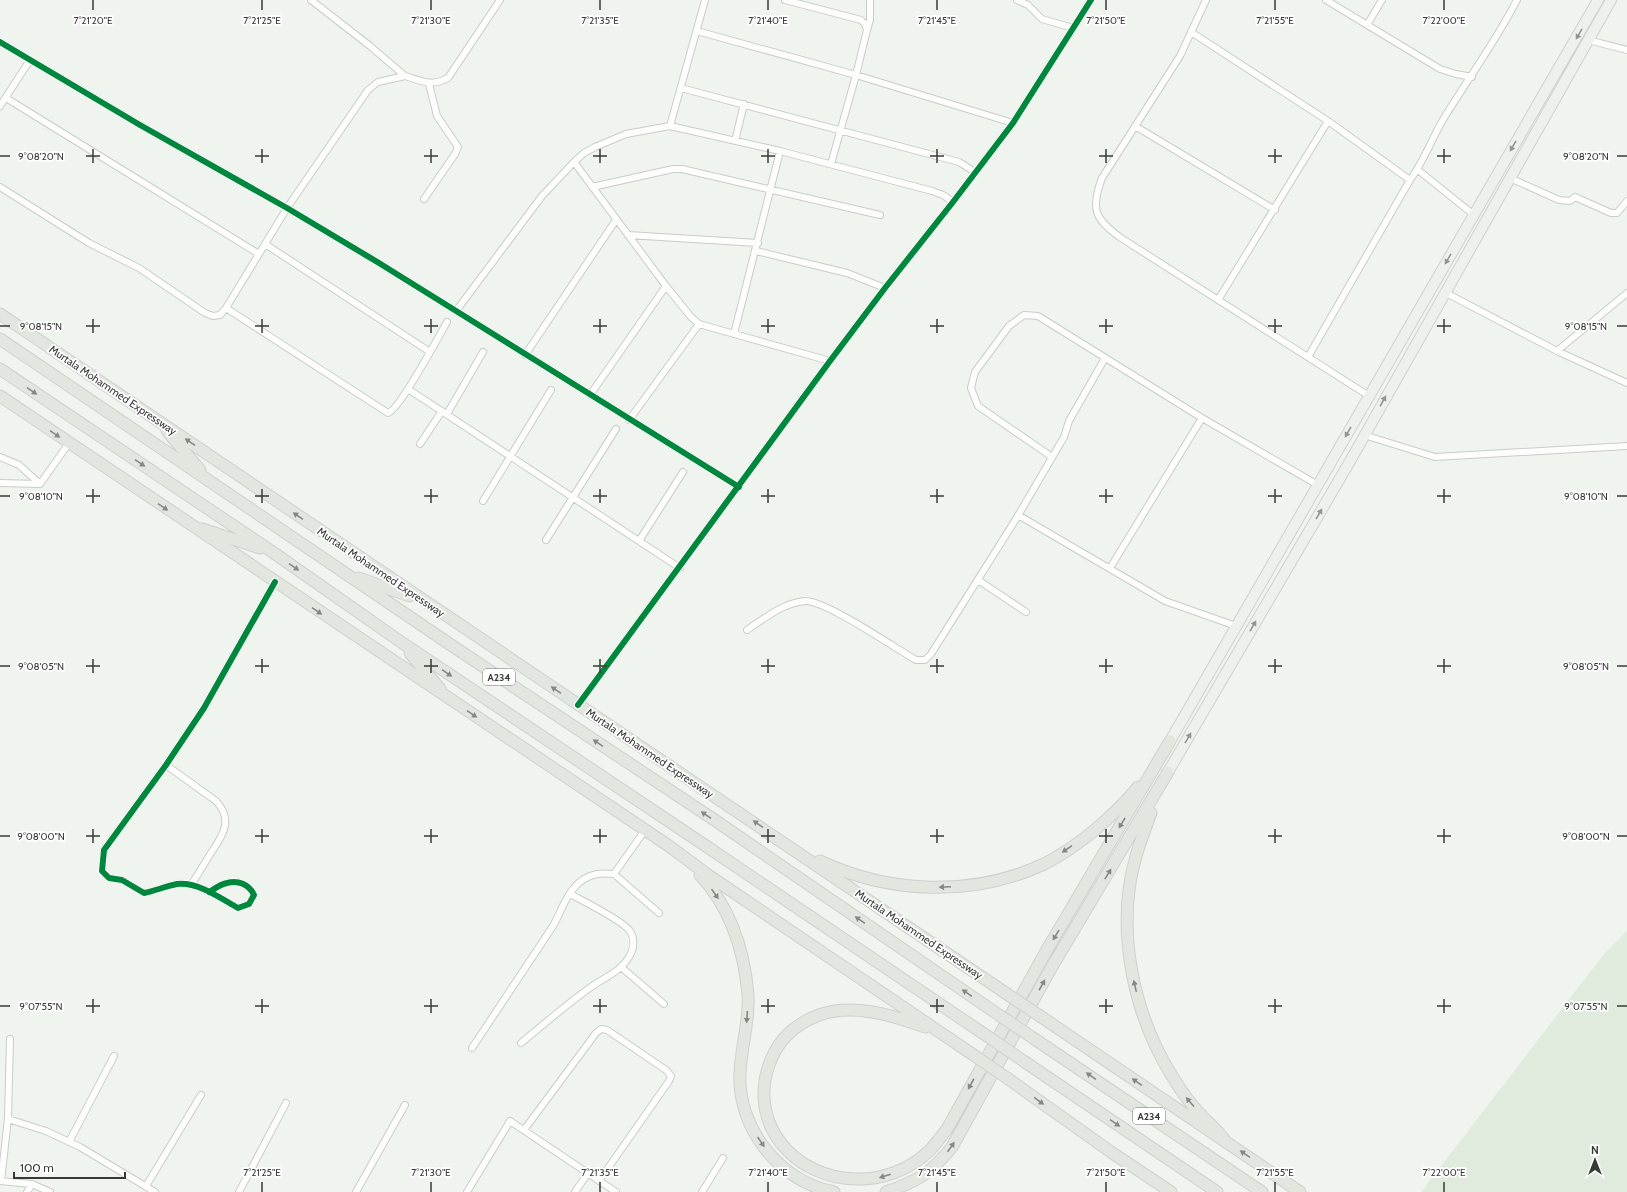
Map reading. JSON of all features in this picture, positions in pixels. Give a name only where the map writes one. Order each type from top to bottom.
[{"type":"highway","name":"Murtala Mohammed Expressway","points":[[0,314],[426,603],[789,845],[1300,1192]]},
{"type":"highway","name":"Murtala Mohammed Expressway","points":[[0,339],[341,571],[713,819],[1036,1040],[1262,1192]]},
{"type":"highway","name":"A234","points":[[0,369],[274,553],[400,642],[706,846],[1217,1192]]},
{"type":"highway","points":[[0,396],[188,524],[646,830],[708,875],[951,1039],[1111,1152],[1171,1192]]},
{"type":"highway","points":[[158,420],[210,481]]},
{"type":"highway","points":[[188,524],[274,553]]},
{"type":"highway","points":[[341,571],[426,603]]},
{"type":"highway","points":[[400,642],[450,700]]},
{"type":"highway","points":[[789,845],[851,874],[902,886],[928,888],[951,887],[979,884],[1004,878],[1044,863],[1089,834],[1130,796],[1147,775],[1170,740]]},
{"type":"highway","points":[[951,1039],[930,1029],[894,1016],[865,1011],[832,1012],[819,1015],[805,1021],[794,1028],[778,1046],[771,1058],[766,1072],[764,1102],[772,1129],[788,1152],[799,1161],[810,1168],[836,1177],[864,1180],[879,1178],[906,1167],[927,1153],[947,1129],[1048,948],[1170,740]]},
{"type":"highway","points":[[1168,772],[1144,831],[1135,857],[1130,881],[1127,910],[1128,940],[1132,970],[1147,1027],[1158,1053],[1186,1098],[1226,1142]]},
{"type":"highway","points":[[886,1192],[906,1185],[923,1176],[939,1163],[952,1146],[1050,970],[1168,772]]},
{"type":"highway","points":[[669,846],[694,867],[708,883],[729,917],[737,936],[742,955],[748,996],[740,1074],[741,1090],[749,1122],[769,1153],[780,1166],[793,1176],[809,1184],[834,1192]]},
{"type":"main road","points":[[1170,740],[1598,0]]},
{"type":"main road","points":[[1168,772],[1364,435],[1611,0]]},
{"type":"street","points":[[311,0],[370,46],[405,76],[429,84],[440,82],[448,78],[500,0]]},
{"type":"street","points":[[670,126],[705,0]]},
{"type":"street","points":[[785,0],[861,20],[865,24],[866,30]]},
{"type":"street","points":[[830,164],[856,75],[866,30],[870,20],[870,0]]},
{"type":"street","points":[[1017,0],[1028,5],[1042,19],[1073,28]]},
{"type":"street","points":[[578,705],[884,288],[953,202],[1013,123],[1091,0]]},
{"type":"street","points":[[1206,0],[1180,56],[1102,178],[1097,191],[1097,216],[1104,226],[1121,238],[1369,396]]},
{"type":"street","points":[[1326,0],[1440,69],[1472,77]]},
{"type":"street","points":[[1367,25],[1382,0]]},
{"type":"street","points":[[1308,357],[1410,180],[1418,170],[1444,119],[1472,77],[1517,0]]},
{"type":"street","points":[[697,31],[856,75],[1013,123]]},
{"type":"street","points":[[1191,32],[1328,121],[1410,180]]},
{"type":"street","points":[[1588,40],[1627,50]]},
{"type":"street","points":[[0,42],[140,125],[287,208],[739,487]]},
{"type":"street","points":[[0,106],[30,60]]},
{"type":"street","points":[[0,187],[89,243],[139,268],[205,313],[213,316],[220,315],[226,308],[287,208],[368,90],[378,82],[405,76]]},
{"type":"street","points":[[424,199],[455,154],[458,147],[437,116],[429,84]]},
{"type":"street","points":[[681,88],[959,162],[975,172]]},
{"type":"street","points":[[6,98],[259,254]]},
{"type":"street","points":[[735,141],[744,104]]},
{"type":"street","points":[[1218,300],[1275,210],[1328,121]]},
{"type":"street","points":[[456,311],[542,196],[574,162],[584,153],[611,139],[626,134],[670,126],[780,151],[932,191],[943,195],[953,202]]},
{"type":"street","points":[[1135,126],[1275,210]]},
{"type":"street","points":[[734,334],[780,151]]},
{"type":"street","points":[[574,162],[666,286],[691,317],[700,324],[830,361]]},
{"type":"street","points":[[592,187],[673,169],[682,169],[880,215]]},
{"type":"street","points":[[1418,170],[1474,215]]},
{"type":"street","points":[[1510,178],[1559,200],[1570,201],[1575,197],[1610,213],[1617,213],[1627,201]]},
{"type":"street","points":[[525,355],[616,220]]},
{"type":"street","points":[[628,235],[758,243]]},
{"type":"street","points":[[265,244],[430,352]]},
{"type":"street","points":[[756,251],[847,273],[884,288]]},
{"type":"street","points":[[590,395],[666,286]]},
{"type":"street","points":[[1446,292],[1557,351],[1627,383]]},
{"type":"street","points":[[1557,351],[1627,293]]},
{"type":"street","points":[[226,308],[384,412],[391,412],[408,389],[447,322]]},
{"type":"street","points":[[1052,457],[978,406],[971,388],[976,372],[1009,326],[1024,315],[1038,316],[1202,418],[1318,484]]},
{"type":"street","points":[[629,420],[700,324]]},
{"type":"street","points":[[420,444],[444,412],[483,352]]},
{"type":"street","points":[[747,630],[781,608],[805,601],[814,602],[847,618],[916,660],[925,660],[931,654],[1018,515],[1064,437],[1069,421],[1105,358]]},
{"type":"street","points":[[408,389],[680,568]]},
{"type":"street","points":[[484,501],[551,390]]},
{"type":"street","points":[[1110,568],[1202,418]]},
{"type":"street","points":[[546,540],[616,429]]},
{"type":"street","points":[[1364,435],[1435,457],[1627,446]]},
{"type":"street","points":[[40,484],[69,443]]},
{"type":"street","points":[[0,457],[19,465],[40,484]]},
{"type":"street","points":[[639,541],[682,472]]},
{"type":"street","points":[[0,483],[40,484]]},
{"type":"street","points":[[1018,515],[1165,601],[1236,626]]},
{"type":"street","points":[[978,580],[1026,612]]},
{"type":"street","points":[[209,892],[226,883],[242,883],[251,888],[254,895],[249,904],[238,908],[209,892],[191,885],[178,884],[144,893],[122,880],[109,878],[102,871],[104,850],[166,765],[204,708],[275,582]]},
{"type":"street","points":[[166,765],[216,801],[220,805],[225,816],[226,822],[222,836],[191,885]]},
{"type":"street","points":[[614,874],[646,830]]},
{"type":"street","points":[[472,1048],[554,924],[570,894],[578,883],[588,876],[599,873],[614,874],[659,913]]},
{"type":"street","points":[[521,1042],[592,987],[621,967],[630,957],[634,945],[633,937],[629,929],[570,894]]},
{"type":"street","points":[[621,967],[664,1004]]},
{"type":"street","points":[[524,1130],[596,1033],[601,1029],[606,1030],[666,1070],[671,1076],[669,1081],[600,1181]]},
{"type":"street","points":[[10,1039],[8,1119],[1,1181],[32,1184],[50,1192]]},
{"type":"street","points":[[69,1142],[114,1056]]},
{"type":"street","points":[[146,1186],[200,1095]]},
{"type":"street","points":[[239,1192],[286,1103]]},
{"type":"street","points":[[356,1192],[405,1105]]},
{"type":"street","points":[[8,1119],[46,1132],[69,1142],[155,1192]]},
{"type":"street","points":[[467,1192],[510,1121],[616,1192]]},
{"type":"street","points":[[702,1192],[723,1158]]},
{"type":"street","points":[[575,1192],[588,1173]]},
{"type":"street","points":[[27,1192],[32,1184]]},
{"type":"shaded area","points":[[1627,931],[1627,1192],[1421,1192],[1604,954]]},
{"type":"cycle path","points":[[578,705],[830,361],[1013,123],[1091,0]]},
{"type":"cycle path","points":[[0,42],[379,263],[739,487]]},
{"type":"cycle path","points":[[209,892],[222,884],[235,882],[243,884],[249,888],[254,895],[249,904],[238,908],[217,895],[209,892],[201,888],[185,884],[177,884],[144,893],[122,880],[109,878],[102,871],[104,850],[166,765],[204,708],[275,582]]}]
